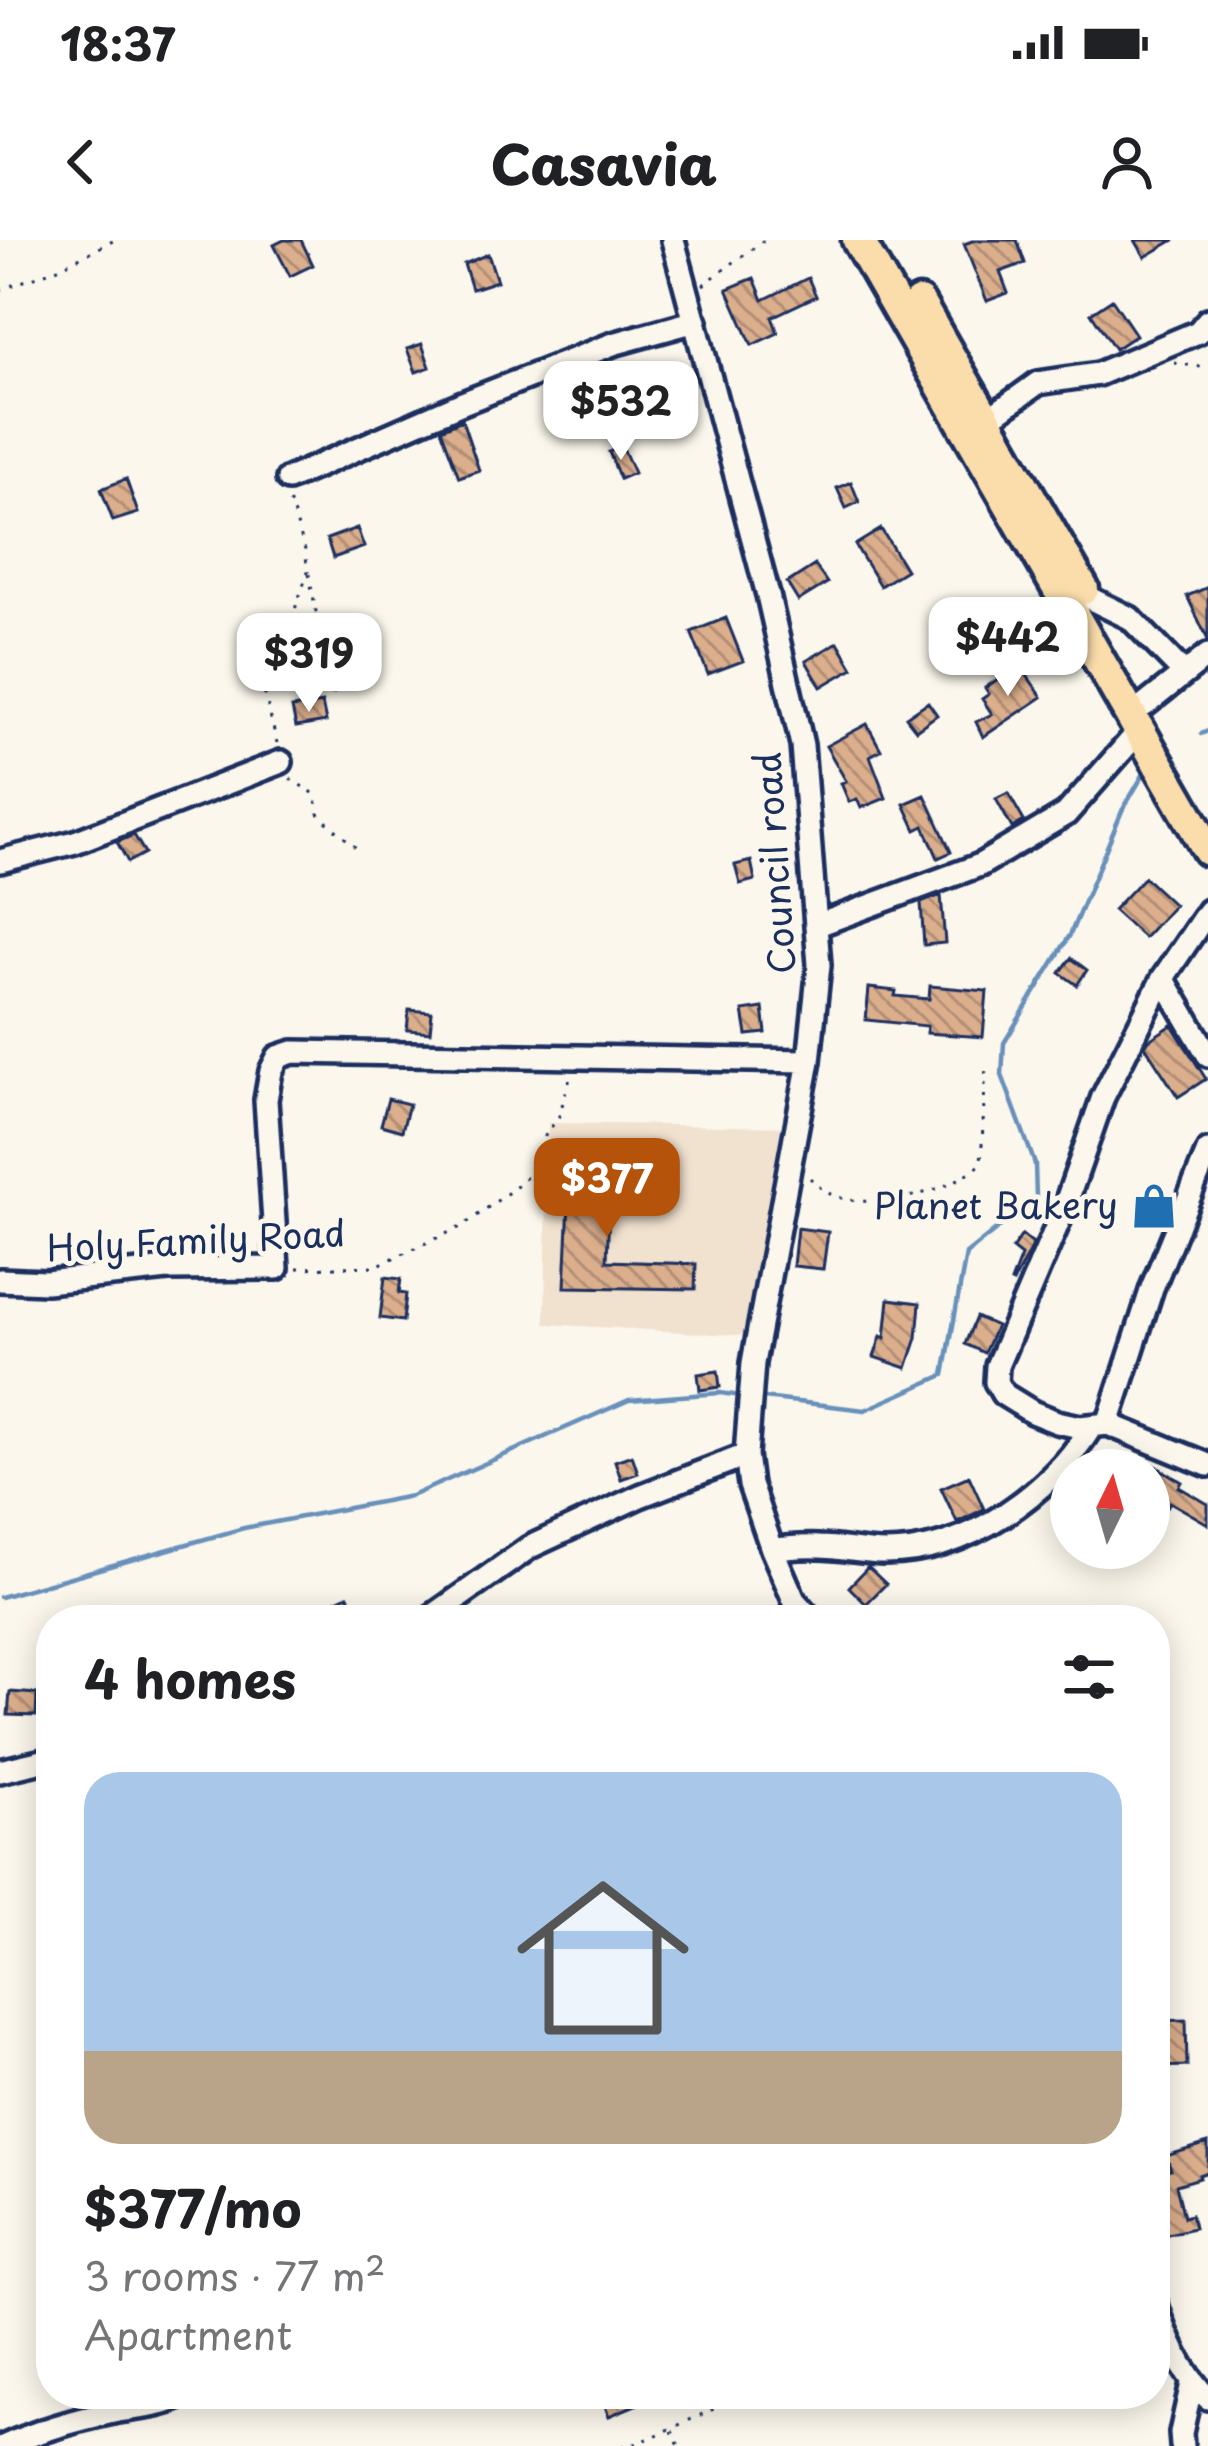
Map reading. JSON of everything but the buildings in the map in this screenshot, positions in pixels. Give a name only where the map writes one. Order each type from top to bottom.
[{"type":"highway","points":[[858,240],[1143,717],[1208,815]]},
{"type":"highway","points":[[882,240],[1087,597],[1208,850]]},
{"type":"street","name":"Council road","points":[[673,240],[774,617],[802,745],[820,965],[809,1061],[753,1364],[746,1455],[750,1485],[772,1549],[798,1605]]},
{"type":"street","points":[[987,420],[1038,383],[1098,374],[1198,332],[1208,320]]},
{"type":"street","points":[[288,479],[613,344],[696,321]]},
{"type":"street","points":[[1087,597],[1130,618],[1184,673]]},
{"type":"street","points":[[818,925],[980,865],[1066,814],[1143,717],[1208,655]]},
{"type":"street","points":[[0,861],[75,842],[281,762]]},
{"type":"street","points":[[1208,910],[1163,978],[1103,1097],[1064,1210],[997,1366],[996,1382],[1003,1394],[1057,1422],[1100,1425],[1208,1465]]},
{"type":"street","points":[[1163,978],[1208,1055]]},
{"type":"street","points":[[277,1268],[266,1100],[278,1058],[293,1052],[809,1061]]},
{"type":"street","points":[[772,1549],[820,1547],[886,1553],[940,1546],[984,1526],[1030,1496],[1100,1425],[1208,1151]]},
{"type":"street","name":"Holy Family Road","points":[[0,1280],[46,1282],[168,1269],[277,1268]]},
{"type":"street","points":[[449,1605],[530,1547],[602,1512],[746,1455]]},
{"type":"street","points":[[0,1771],[36,1763]]},
{"type":"street","points":[[1170,2337],[1200,2390],[1181,2433],[1182,2446]]},
{"type":"street","points":[[5,2446],[41,2430],[132,2409]]},
{"type":"path","points":[[0,290],[115,240]]},
{"type":"path","points":[[687,297],[764,240]]},
{"type":"path","points":[[1171,363],[1208,368]]},
{"type":"path","points":[[288,479],[289,503],[305,550],[335,698]]},
{"type":"path","points":[[308,572],[286,635],[262,683],[284,774],[315,794],[319,815],[361,852]]},
{"type":"path","name":"Holy Family Road","points":[[277,1268],[376,1266],[463,1226],[534,1169],[545,1136],[559,1116],[576,1057]]},
{"type":"path","points":[[792,1159],[824,1191],[870,1204],[918,1195],[968,1175],[981,1163],[986,1064]]},
{"type":"path","points":[[622,2446],[713,2409]]},
{"type":"path","points":[[671,2428],[679,2446]]},
{"type":"shaded area","points":[[548,1123],[791,1127],[752,1336],[545,1324]]},
{"type":"waterway","points":[[1201,734],[1208,731]]},
{"type":"waterway","points":[[764,1398],[865,1410],[944,1375],[966,1254],[1036,1198],[1035,1164],[1002,1075],[1004,1043],[1070,935],[1122,811],[1146,770]]},
{"type":"waterway","points":[[0,1597],[244,1528],[411,1496],[629,1400],[734,1395]]},
{"type":"place","name":"Planet Bakery","points":[[1154,1206]]}]
